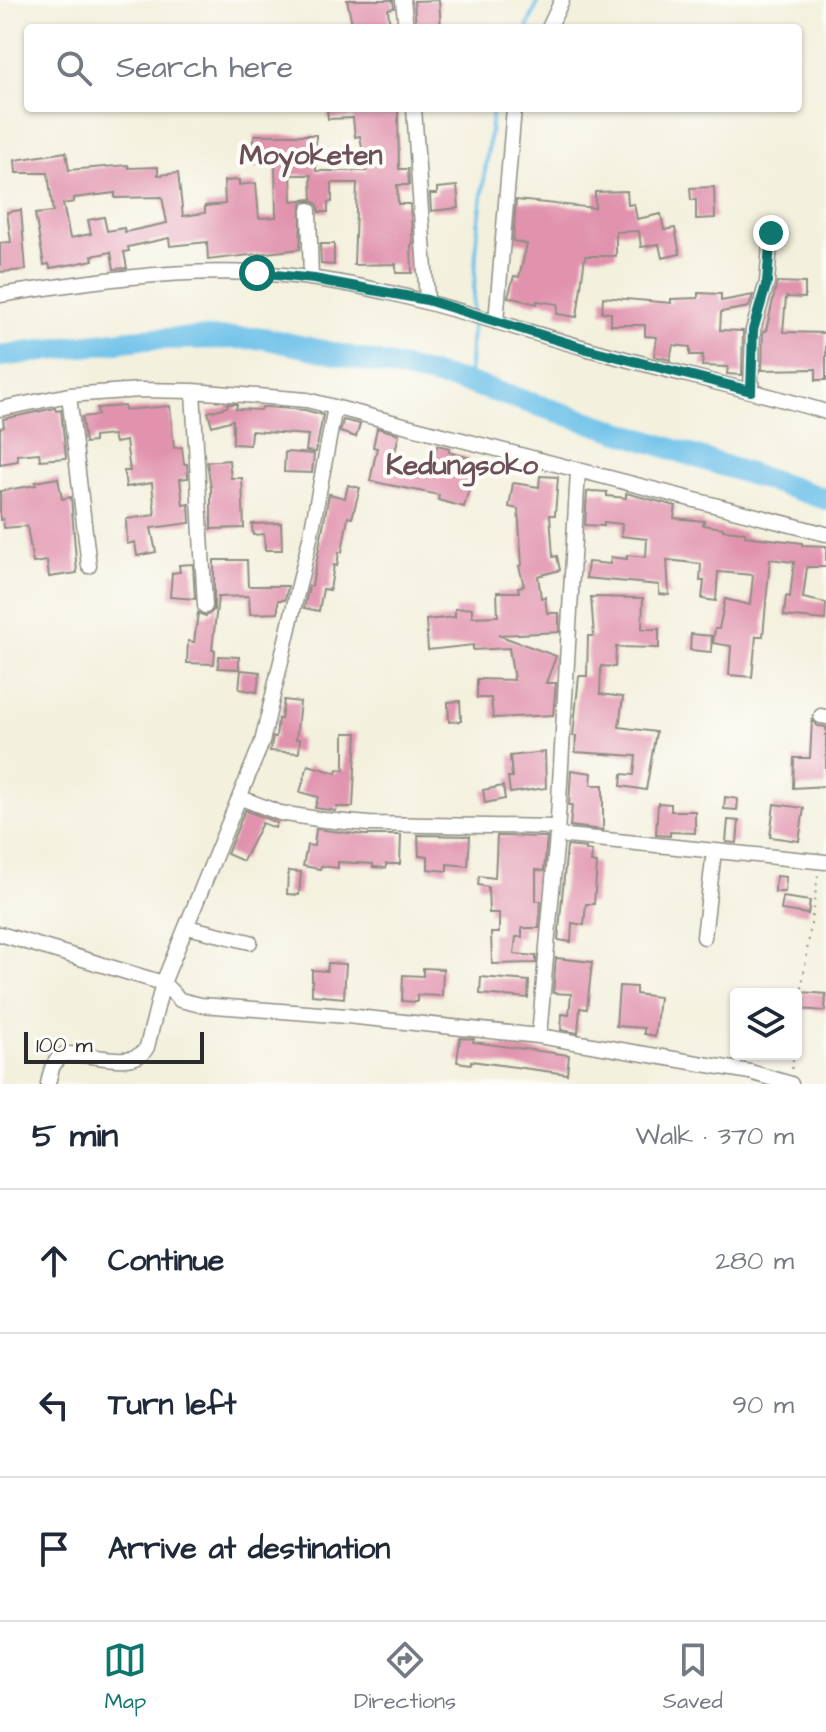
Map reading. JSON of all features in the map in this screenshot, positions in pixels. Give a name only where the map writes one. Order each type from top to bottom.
[{"type":"street","points":[[403,0],[406,24]]},
{"type":"street","points":[[551,24],[562,0]]},
{"type":"street","points":[[414,112],[427,300]]},
{"type":"street","points":[[493,321],[514,112]]},
{"type":"street","points":[[309,210],[311,278]]},
{"type":"street","points":[[751,391],[753,330],[767,282],[771,233]]},
{"type":"street","points":[[0,295],[108,279],[189,273],[257,273],[311,278],[427,300],[587,349],[826,412]]},
{"type":"street","points":[[0,409],[69,395],[140,390],[307,400],[826,534]]},
{"type":"street","points":[[193,391],[205,606]]},
{"type":"street","points":[[69,395],[89,566]]},
{"type":"street","points":[[48,1084],[51,1067],[57,1058],[65,1054],[130,1060],[144,1054],[163,983],[262,742],[311,534],[335,407]]},
{"type":"street","points":[[539,1036],[557,831],[578,471]]},
{"type":"street","points":[[241,798],[280,813],[339,822],[557,831],[823,861]]},
{"type":"street","points":[[704,937],[714,851]]},
{"type":"street","points":[[187,927],[250,942]]},
{"type":"street","points":[[0,934],[163,983],[180,1000],[201,1005],[539,1036],[750,1072],[789,1083]]},
{"type":"path","points":[[802,991],[823,861]]},
{"type":"path","points":[[789,1083],[793,1060]]},
{"type":"building","points":[[347,0],[393,0],[394,8],[388,9],[390,24],[352,24]]},
{"type":"building","points":[[439,0],[441,24],[416,24],[414,1]]},
{"type":"building","points":[[327,112],[398,112],[399,169],[408,169],[409,185],[397,185],[398,204],[410,204],[412,273],[396,273],[396,264],[354,265],[357,183],[332,183],[332,202],[328,202],[328,212],[319,212],[318,205],[313,201],[304,201],[301,205],[300,249],[208,260],[207,242],[170,246],[169,238],[128,247],[129,251],[124,252],[127,268],[114,269],[111,252],[74,264],[50,268],[49,264],[44,265],[35,214],[53,212],[48,173],[16,173],[15,160],[66,152],[69,170],[128,165],[129,168],[158,167],[158,175],[178,173],[183,216],[205,213],[205,206],[225,204],[224,181],[239,180],[239,185],[256,183],[259,218],[276,217],[275,162],[254,163],[254,135],[316,135],[316,171],[366,171],[360,136],[355,137],[353,118],[328,119]],"holes":[[[291,175],[311,175],[312,199],[292,201]],[[115,193],[115,198],[162,197],[167,223],[125,232],[124,228],[107,231],[104,217],[88,220],[91,234],[70,238],[63,204],[74,202],[74,198]]]},
{"type":"building","points":[[457,186],[459,208],[431,211],[430,194],[437,194],[437,188]]},
{"type":"building","points":[[714,187],[715,218],[696,219],[696,200],[691,200],[690,188]]},
{"type":"building","points":[[627,191],[628,205],[634,204],[637,219],[661,214],[664,230],[675,228],[680,254],[662,258],[659,244],[641,247],[639,231],[616,232],[616,256],[585,256],[577,317],[557,314],[558,304],[537,301],[537,304],[508,297],[514,276],[519,277],[527,244],[513,241],[516,200],[595,208],[595,192]]},
{"type":"building","points":[[21,210],[26,270],[0,272],[0,243],[11,242],[7,212]]},
{"type":"building","points":[[320,244],[334,244],[334,265],[321,264]]},
{"type":"building","points":[[777,282],[805,283],[805,298],[786,297],[783,332],[826,333],[826,380],[816,380],[816,369],[762,370],[763,332],[766,331]]},
{"type":"building","points":[[698,293],[721,294],[721,301],[753,295],[749,307],[721,312],[720,330],[743,331],[742,375],[727,374],[728,367],[702,366],[703,355],[690,355],[690,347],[673,345],[670,360],[654,356],[657,337],[645,336],[645,325],[611,325],[611,313],[602,312],[603,297],[671,303],[671,299],[698,298]]},
{"type":"building","points":[[227,404],[237,404],[236,409],[261,410],[266,407],[305,410],[323,415],[316,452],[306,451],[308,435],[251,431],[250,445],[233,444],[233,420],[212,426],[208,412],[227,407]]},
{"type":"building","points":[[124,406],[125,410],[170,406],[174,448],[182,447],[184,464],[187,464],[188,478],[180,479],[183,505],[189,504],[190,523],[151,528],[156,552],[137,556],[135,542],[127,544],[126,519],[155,515],[152,483],[126,487],[124,471],[130,471],[126,441],[115,443],[113,435],[94,437],[94,442],[85,443],[82,417],[98,415],[97,408]]},
{"type":"building","points":[[55,408],[56,411],[61,410],[66,458],[40,460],[39,453],[17,455],[18,461],[0,464],[3,419]]},
{"type":"building","points":[[343,420],[360,424],[356,437],[340,432]]},
{"type":"building","points":[[377,428],[399,434],[392,466],[431,474],[437,445],[470,458],[469,463],[476,464],[464,507],[438,500],[439,495],[370,481],[377,448],[373,447]]},
{"type":"building","points":[[285,452],[314,454],[312,473],[284,472]]},
{"type":"building","points":[[229,460],[231,478],[242,478],[244,528],[211,529],[211,488],[207,462]]},
{"type":"building","points":[[540,476],[558,477],[555,515],[550,515],[553,557],[557,556],[560,570],[538,576],[547,613],[559,613],[559,632],[498,635],[556,656],[546,683],[556,683],[553,715],[493,718],[491,698],[477,698],[477,679],[514,680],[509,648],[473,650],[473,645],[428,650],[426,620],[455,617],[455,609],[472,608],[472,617],[498,616],[497,592],[519,592],[518,587],[524,586],[519,566],[522,565],[518,509],[509,507],[513,483],[539,487]]},
{"type":"building","points":[[58,478],[62,499],[71,497],[77,573],[49,577],[47,561],[33,563],[27,526],[4,528],[3,519],[0,520],[0,491]]},
{"type":"building","points":[[348,485],[360,488],[352,518],[348,517],[342,552],[339,552],[337,566],[334,565],[330,590],[323,589],[319,611],[304,608],[309,586],[312,586],[329,494],[345,498]]},
{"type":"building","points":[[587,492],[626,498],[626,493],[676,506],[674,518],[704,521],[703,525],[745,532],[745,536],[826,546],[826,567],[807,567],[803,598],[826,603],[825,620],[784,616],[786,596],[790,597],[794,562],[770,559],[763,636],[756,636],[752,677],[729,675],[731,646],[713,643],[715,629],[719,629],[725,599],[750,605],[753,575],[718,572],[716,601],[702,599],[704,581],[700,581],[701,564],[667,560],[669,595],[659,594],[659,585],[586,578],[588,562],[610,564],[611,557],[646,557],[647,539],[621,536],[622,524],[604,522],[604,526],[585,525]]},
{"type":"building","points":[[281,523],[282,550],[265,550],[264,534],[253,535],[252,524]]},
{"type":"building","points":[[214,560],[247,560],[248,586],[288,586],[285,600],[278,600],[278,613],[250,614],[249,596],[218,597],[212,650],[215,650],[214,664],[187,663],[188,641],[194,642],[198,613],[206,616],[214,610]]},
{"type":"building","points":[[193,564],[195,599],[170,597],[172,573],[180,572],[179,565]]},
{"type":"building","points":[[591,597],[643,598],[642,629],[659,629],[659,648],[616,647],[615,667],[601,666],[600,694],[623,697],[619,727],[656,732],[646,790],[621,786],[622,774],[634,775],[636,756],[575,752],[576,736],[573,736],[579,676],[587,676],[588,636],[594,636]]},
{"type":"building","points":[[691,634],[712,636],[711,652],[690,650]]},
{"type":"building","points":[[219,656],[239,657],[239,669],[218,668]]},
{"type":"building","points":[[241,670],[260,672],[257,692],[239,689]]},
{"type":"building","points":[[284,700],[300,702],[296,739],[300,739],[299,753],[270,751]]},
{"type":"building","points":[[460,701],[461,721],[449,722],[448,702]]},
{"type":"building","points":[[812,720],[818,726],[826,727],[826,786],[793,788],[794,758],[810,758]]},
{"type":"building","points":[[344,733],[357,733],[353,807],[337,807],[336,811],[315,808],[318,797],[300,792],[308,765],[336,773],[337,769],[344,770]]},
{"type":"building","points":[[545,752],[546,788],[510,793],[510,756]]},
{"type":"building","points":[[571,770],[592,773],[591,785],[603,785],[603,830],[570,826]]},
{"type":"building","points":[[503,786],[505,799],[485,803],[483,790]]},
{"type":"building","points":[[725,797],[738,799],[737,810],[724,809]]},
{"type":"building","points":[[658,803],[671,804],[671,811],[695,811],[695,833],[656,835]]},
{"type":"building","points":[[774,804],[804,808],[799,841],[770,837]]},
{"type":"building","points":[[245,810],[277,823],[275,828],[262,823],[243,861],[227,854]]},
{"type":"building","points":[[728,820],[739,821],[737,843],[726,842]]},
{"type":"building","points":[[316,829],[365,835],[401,835],[400,864],[386,864],[386,868],[338,862],[338,868],[303,866],[307,845],[314,846]]},
{"type":"building","points":[[418,835],[470,836],[468,866],[447,864],[447,871],[428,869],[428,856],[419,856]]},
{"type":"building","points":[[497,836],[547,837],[544,871],[536,870],[536,901],[541,901],[539,928],[522,928],[522,937],[516,937],[514,954],[536,956],[536,963],[492,964],[491,933],[499,933],[499,913],[489,913],[488,887],[478,885],[479,876],[495,878]]},
{"type":"building","points":[[567,846],[592,851],[591,862],[597,863],[594,904],[586,904],[584,925],[572,923],[571,942],[558,940]]},
{"type":"building","points":[[288,871],[301,872],[299,895],[287,894]]},
{"type":"building","points":[[776,876],[786,877],[785,892],[775,892]]},
{"type":"building","points":[[783,897],[810,901],[808,914],[781,910]]},
{"type":"building","points":[[556,958],[592,962],[587,1009],[580,1008],[578,1033],[561,1030],[562,1014],[569,1015],[571,994],[553,993]]},
{"type":"building","points":[[328,963],[346,964],[344,998],[312,995],[312,970],[327,971]]},
{"type":"building","points":[[423,968],[443,969],[442,996],[417,995],[417,1002],[402,1001],[403,975],[423,976]]},
{"type":"building","points":[[481,977],[529,981],[528,998],[480,994]]},
{"type":"building","points":[[619,986],[636,987],[636,994],[659,997],[655,1036],[644,1034],[644,1028],[616,1026]]},
{"type":"building","points":[[802,992],[826,994],[825,1011],[802,1009]]},
{"type":"building","points":[[460,1038],[569,1055],[567,1074],[471,1061],[471,1064],[457,1062]]},
{"type":"waterway","points":[[529,24],[539,0]]},
{"type":"waterway","points":[[469,383],[477,235],[492,112]]},
{"type":"waterway","points":[[0,356],[140,339],[263,338],[469,383],[826,499]]},
{"type":"district","name":"Moyoketen","points":[[311,154]]},
{"type":"district","name":"Kedungsoko","points":[[462,464]]},
{"type":"route","points":[[257,273],[314,279],[427,300],[587,349],[751,391],[753,330],[767,282],[771,233]]}]
